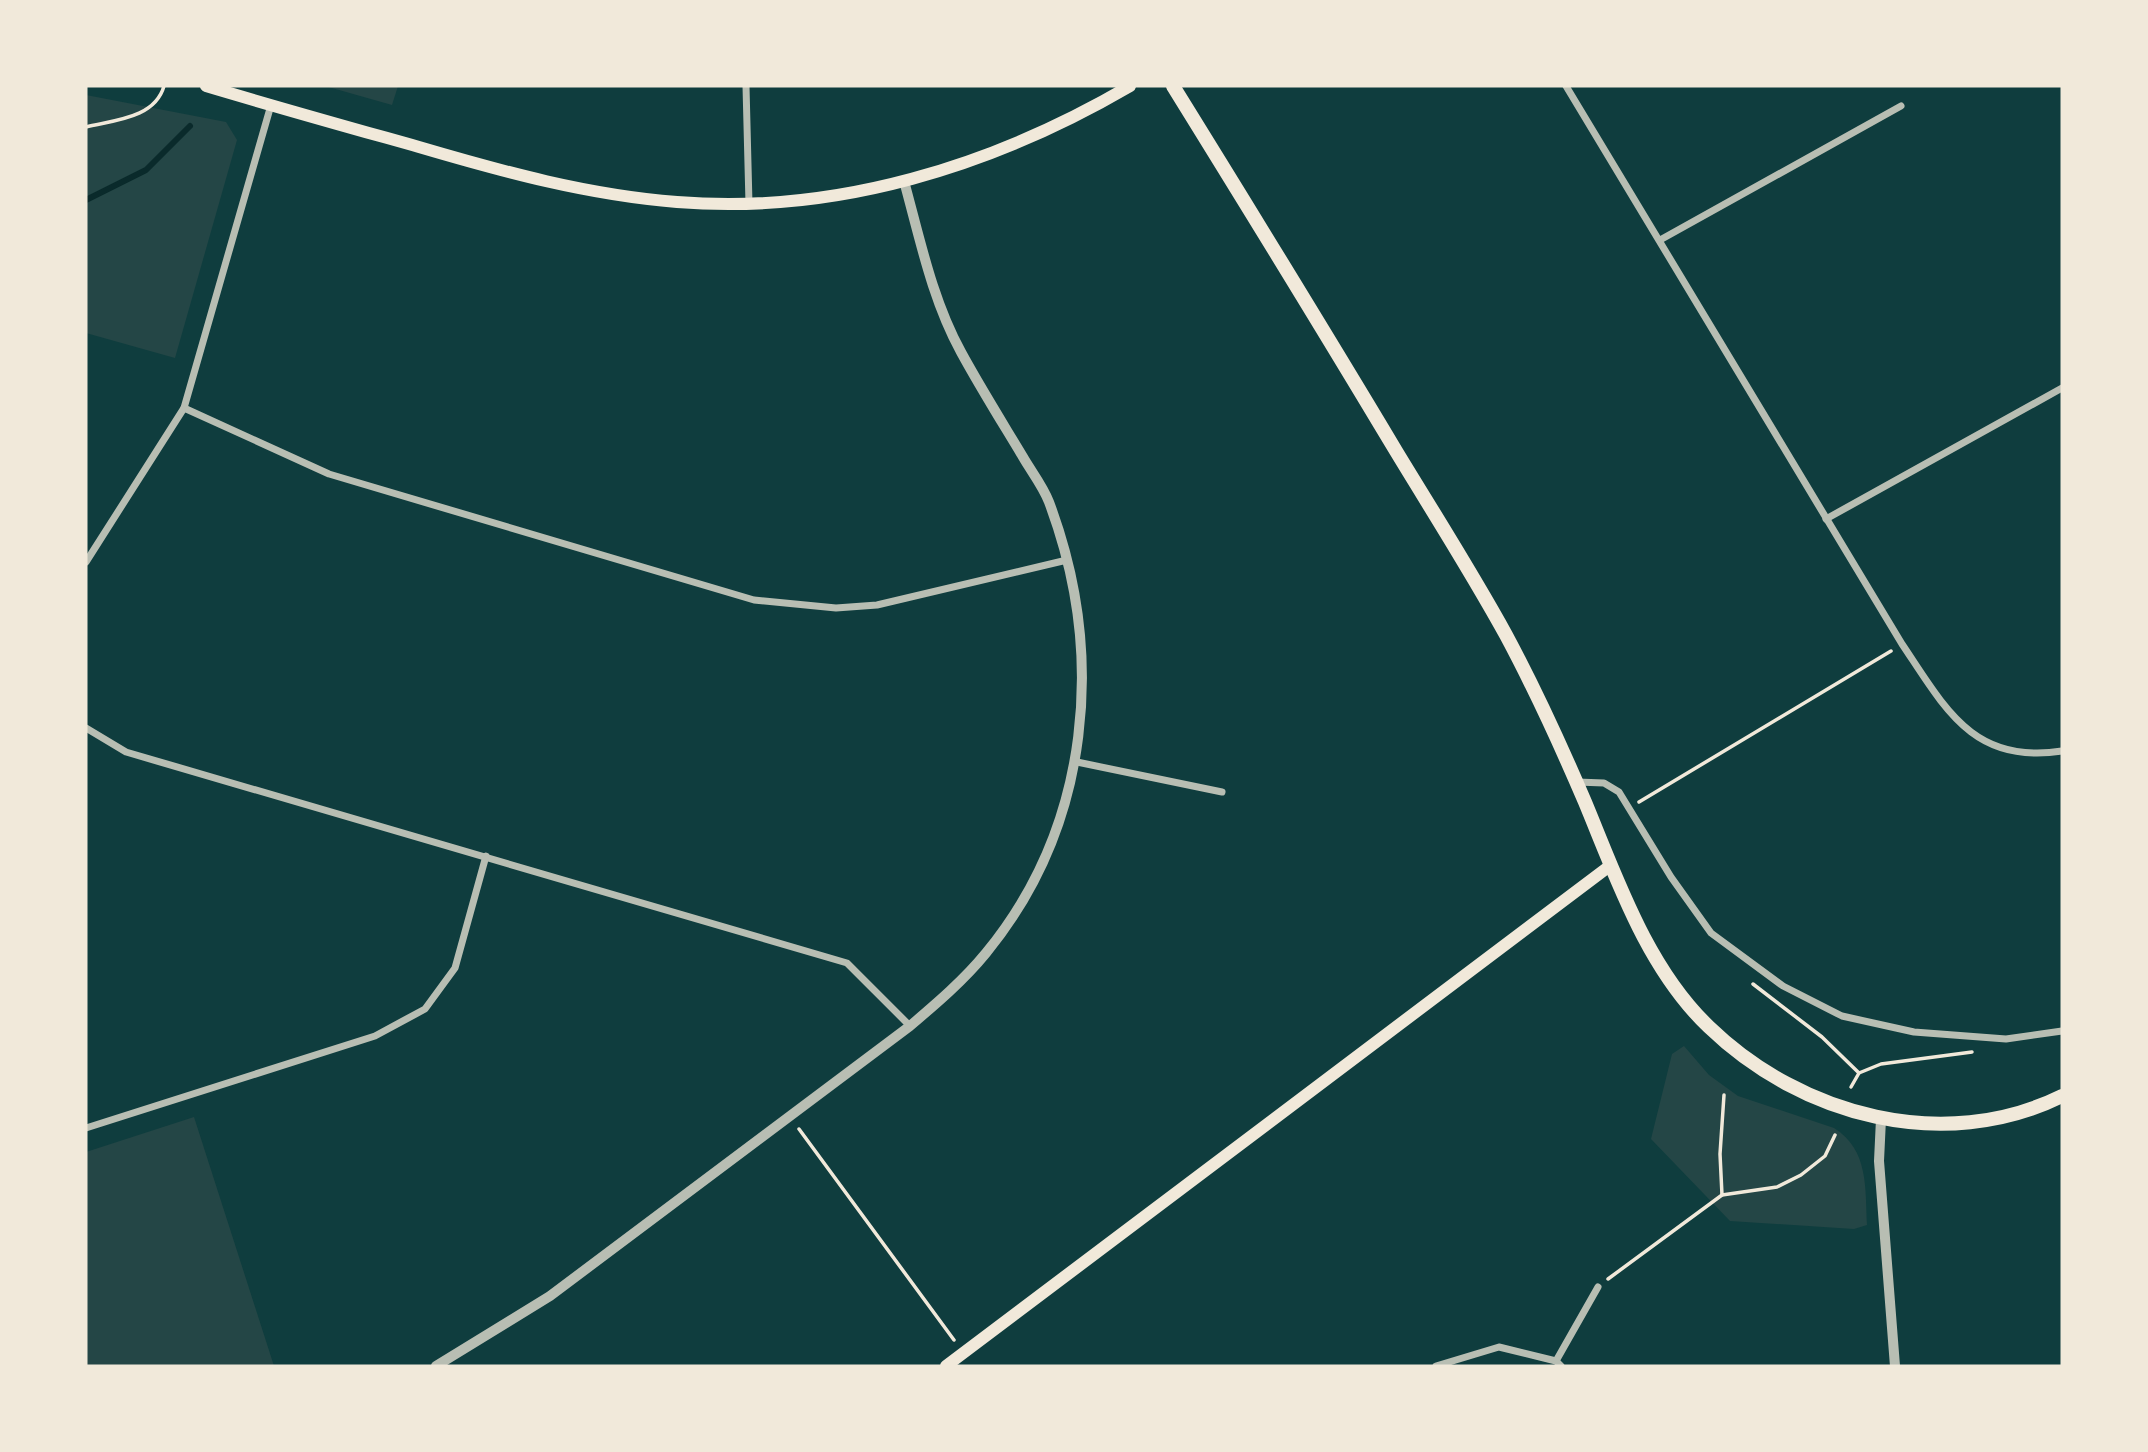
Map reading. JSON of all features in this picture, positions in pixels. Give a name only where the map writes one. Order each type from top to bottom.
[{"type":"main road","points":[[206,86],[559,186],[678,202],[749,204],[816,199],[904,181],[1015,145],[1054,128],[1130,86]]},
{"type":"main road","points":[[1173,86],[1506,635],[1576,782],[1611,865],[1661,966],[1705,1024],[1757,1068],[1789,1087],[1836,1106],[1881,1119],[1941,1124],[1992,1121],[2021,1113],[2062,1096]]},
{"type":"main road","points":[[946,1366],[1611,865]]},
{"type":"street","points":[[746,86],[749,204]]},
{"type":"street","points":[[1566,86],[1902,644],[1949,712],[1973,734],[2001,748],[2024,754],[2062,751]]},
{"type":"street","points":[[86,562],[184,408],[271,105]]},
{"type":"street","points":[[1660,240],[1901,106]]},
{"type":"street","points":[[436,1366],[550,1296],[910,1026],[947,994],[987,952],[1023,900],[1045,858],[1077,762],[1082,708],[1077,607],[1067,560],[1048,500],[945,320],[904,181]]},
{"type":"street","points":[[1826,519],[2062,388]]},
{"type":"street","points":[[184,408],[329,474],[754,600],[836,608],[877,605],[1067,560]]},
{"type":"street","points":[[86,728],[126,752],[847,963],[910,1026]]},
{"type":"street","points":[[1077,762],[1222,792]]},
{"type":"street","points":[[1576,782],[1604,783],[1619,792],[1671,877],[1711,933],[1783,986],[1842,1016],[1914,1032],[2007,1039],[2062,1031]]},
{"type":"street","points":[[86,1128],[375,1036],[425,1009],[455,968],[486,856]]},
{"type":"street","points":[[1881,1119],[1880,1161],[1895,1366]]},
{"type":"street","points":[[1436,1366],[1499,1347],[1559,1364],[1598,1287]]},
{"type":"path","points":[[86,127],[141,113],[160,99],[164,86]]},
{"type":"path","points":[[1638,803],[1902,644]]},
{"type":"path","points":[[1750,981],[1822,1037],[1858,1073]]},
{"type":"path","points":[[1851,1087],[1858,1073],[1881,1064],[1977,1051],[1977,1037]]},
{"type":"path","points":[[1722,1195],[1720,1154],[1724,1095]]},
{"type":"path","points":[[790,1117],[964,1353]]},
{"type":"path","points":[[1598,1287],[1722,1195],[1777,1187],[1801,1175],[1825,1156],[1835,1135]]},
{"type":"shaded area","points":[[325,86],[398,86],[392,105]]},
{"type":"shaded area","points":[[86,95],[226,122],[237,140],[175,358],[86,333]]},
{"type":"shaded area","points":[[1684,1046],[1709,1075],[1738,1096],[1834,1128],[1845,1137],[1854,1147],[1863,1171],[1867,1225],[1854,1229],[1730,1221],[1651,1139],[1672,1054]]},
{"type":"shaded area","points":[[194,1117],[274,1366],[86,1366],[86,1152]]},
{"type":"waterway","points":[[86,200],[146,170],[190,126]]}]
